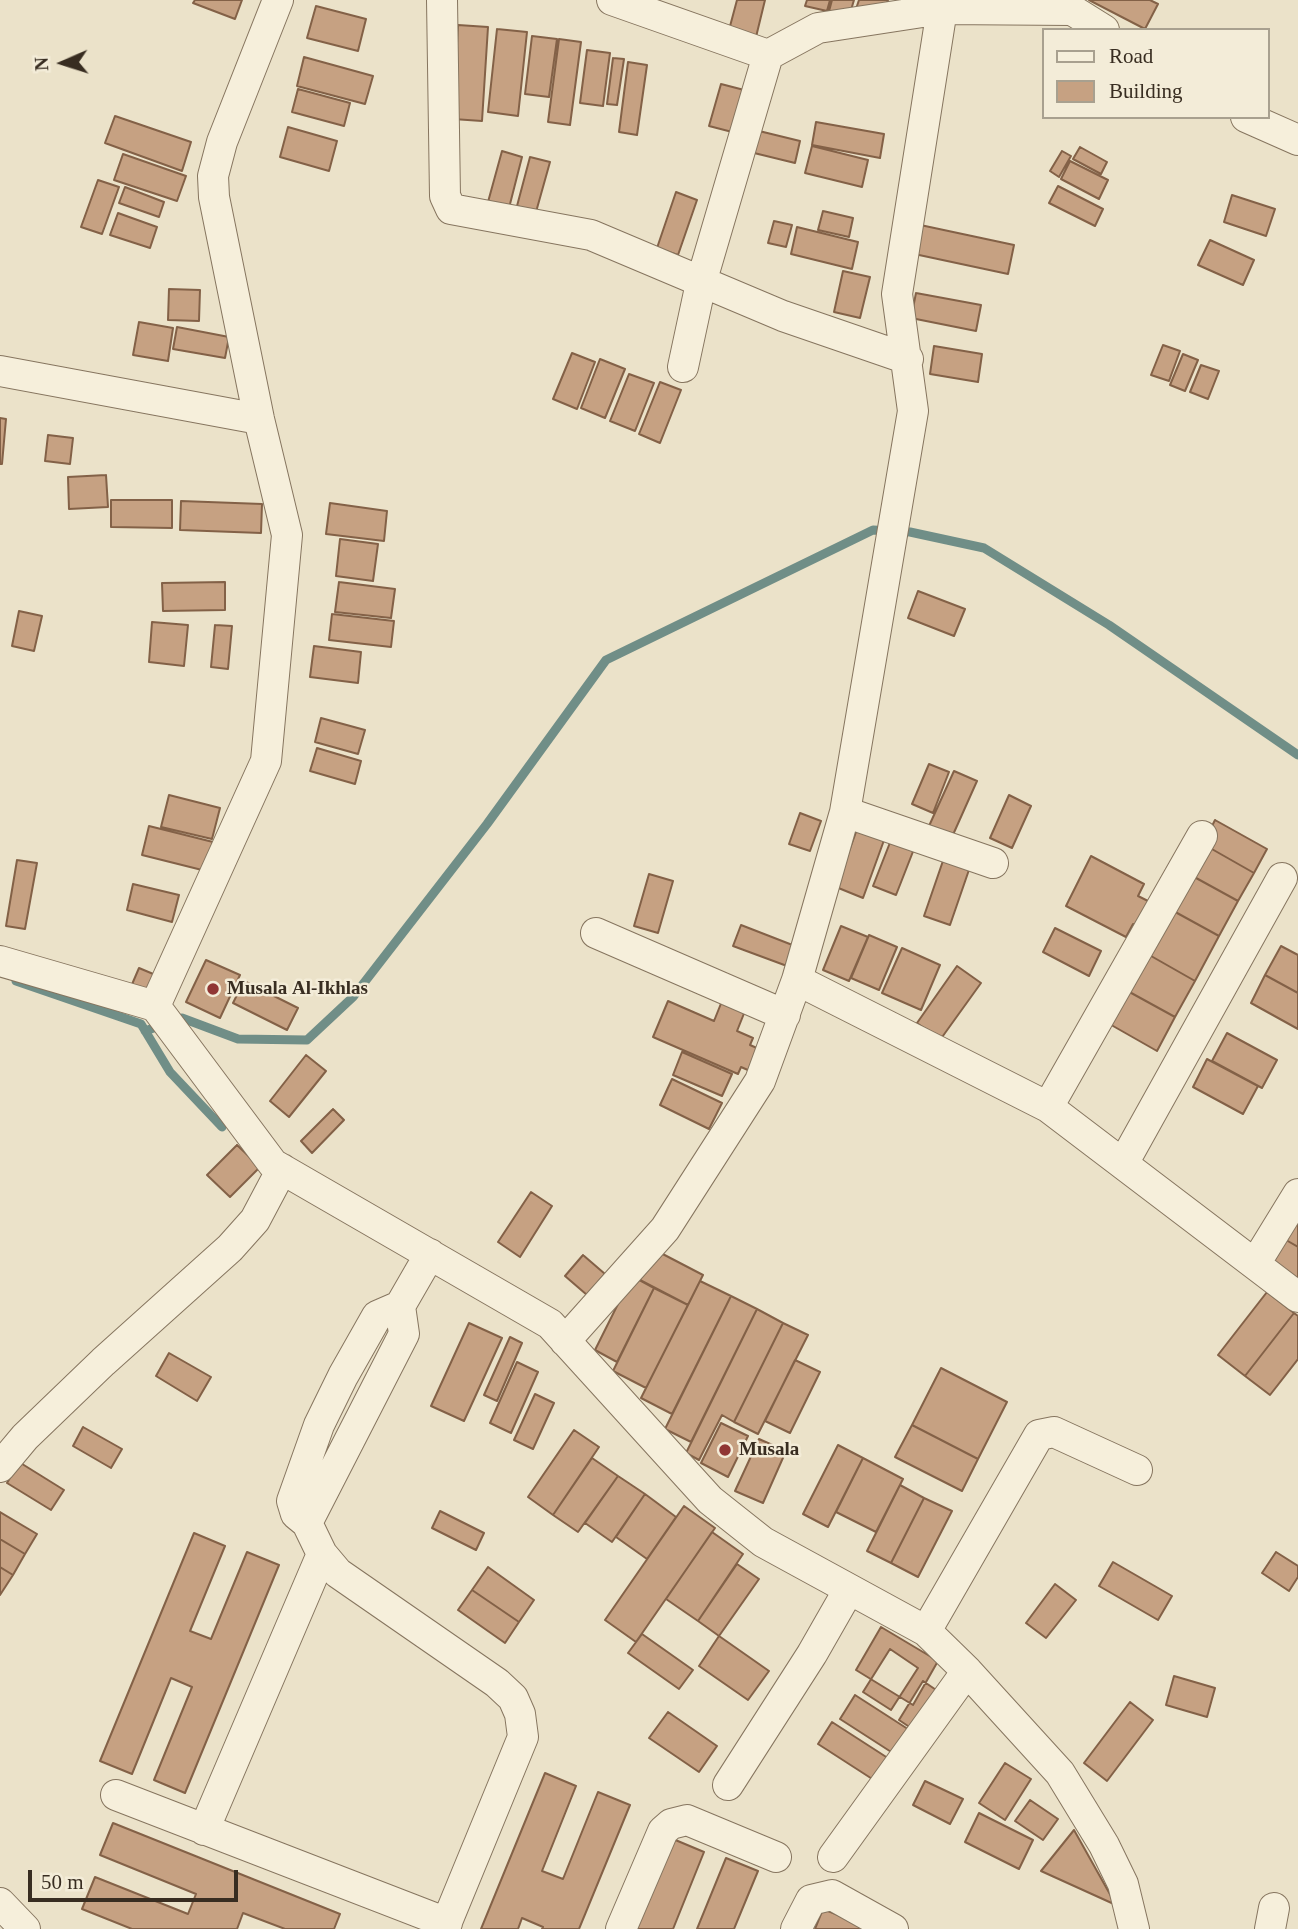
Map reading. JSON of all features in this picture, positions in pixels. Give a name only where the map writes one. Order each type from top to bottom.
[{"type":"street","points":[[155,1006],[266,761],[287,536],[259,419],[214,197],[213,176],[222,142],[278,0]]},
{"type":"street","points":[[442,0],[444,196],[451,209],[591,234],[783,316],[908,359]]},
{"type":"street","points":[[612,0],[768,55]]},
{"type":"street","points":[[683,367],[701,283],[768,55],[818,28],[942,9],[1074,5],[1102,28]]},
{"type":"street","points":[[565,1340],[665,1228],[760,1081],[797,980],[845,812],[913,411],[897,294],[942,9]]},
{"type":"street","points":[[1251,119],[1298,140]]},
{"type":"street","points":[[0,371],[259,419]]},
{"type":"street","points":[[845,812],[993,863]]},
{"type":"street","points":[[1048,1107],[1202,836]]},
{"type":"street","points":[[1124,1162],[1282,878]]},
{"type":"street","points":[[596,933],[785,1015]]},
{"type":"street","points":[[0,961],[155,1006],[273,1164],[550,1324],[710,1500],[763,1542],[848,1591],[926,1631],[967,1671],[1059,1773],[1104,1845],[1124,1884],[1135,1929]]},
{"type":"street","points":[[797,980],[1048,1107],[1124,1162],[1298,1297]]},
{"type":"street","points":[[0,1467],[25,1437],[93,1371],[230,1248],[255,1220],[282,1169]]},
{"type":"street","points":[[1255,1264],[1298,1194]]},
{"type":"street","points":[[307,1523],[404,1334],[400,1307],[430,1254]]},
{"type":"street","points":[[116,1795],[445,1926],[523,1737],[520,1714],[513,1698],[497,1683],[338,1573],[322,1554],[307,1523],[296,1514],[292,1501],[318,1425],[343,1376],[377,1316],[400,1307]]},
{"type":"street","points":[[343,1376],[374,1391]]},
{"type":"street","points":[[926,1631],[1039,1434],[1054,1432],[1137,1470]]},
{"type":"street","points":[[204,1830],[322,1554]]},
{"type":"street","points":[[728,1784],[812,1654],[848,1591]]},
{"type":"street","points":[[833,1857],[967,1671]]},
{"type":"street","points":[[621,1929],[663,1831],[671,1824],[687,1820],[776,1857]]},
{"type":"street","points":[[796,1929],[811,1900],[832,1895],[893,1929]]},
{"type":"street","points":[[0,1903],[25,1929]]},
{"type":"building","points":[[195,0],[242,0],[235,19],[193,3]]},
{"type":"building","points":[[737,0],[765,0],[756,37],[729,30]]},
{"type":"building","points":[[807,0],[830,0],[827,11],[805,6]]},
{"type":"building","points":[[832,0],[854,0],[848,20],[828,15]]},
{"type":"building","points":[[859,0],[888,0],[883,16],[856,9]]},
{"type":"building","points":[[1089,0],[1150,0],[1158,4],[1143,28]]},
{"type":"building","points":[[316,6],[366,19],[358,51],[307,38]]},
{"type":"building","points":[[458,25],[488,27],[482,121],[453,119]]},
{"type":"building","points":[[497,29],[527,32],[518,116],[488,112]]},
{"type":"building","points":[[532,36],[557,39],[549,97],[525,94]]},
{"type":"building","points":[[559,39],[581,42],[570,125],[548,122]]},
{"type":"building","points":[[587,50],[610,53],[603,106],[580,103]]},
{"type":"building","points":[[304,57],[373,76],[365,104],[297,86]]},
{"type":"building","points":[[613,58],[624,59],[617,105],[607,104]]},
{"type":"building","points":[[628,62],[647,65],[637,135],[619,132]]},
{"type":"building","points":[[721,84],[748,91],[736,133],[709,126]]},
{"type":"building","points":[[298,89],[350,103],[344,126],[292,112]]},
{"type":"building","points":[[115,116],[191,142],[182,171],[105,143]]},
{"type":"building","points":[[816,122],[884,134],[880,158],[812,145]]},
{"type":"building","points":[[288,127],[337,141],[329,171],[280,157]]},
{"type":"building","points":[[755,130],[800,141],[795,163],[750,152]]},
{"type":"building","points":[[812,146],[868,160],[862,187],[805,173]]},
{"type":"building","points":[[1080,147],[1107,162],[1101,174],[1073,159]]},
{"type":"building","points":[[502,151],[522,157],[509,208],[488,202]]},
{"type":"building","points":[[1062,151],[1071,156],[1059,177],[1050,171]]},
{"type":"building","points":[[123,154],[186,176],[177,201],[114,180]]},
{"type":"building","points":[[530,157],[550,162],[536,212],[517,206]]},
{"type":"building","points":[[1070,161],[1108,180],[1099,199],[1061,179]]},
{"type":"building","points":[[98,180],[119,187],[102,234],[81,227]]},
{"type":"building","points":[[1058,186],[1103,209],[1095,226],[1049,203]]},
{"type":"building","points":[[125,187],[164,202],[159,217],[119,203]]},
{"type":"building","points":[[676,192],[697,200],[678,255],[657,248]]},
{"type":"building","points":[[1232,195],[1275,209],[1266,236],[1224,222]]},
{"type":"building","points":[[823,211],[853,218],[849,237],[818,230]]},
{"type":"building","points":[[118,213],[157,227],[150,248],[110,235]]},
{"type":"building","points":[[774,221],[792,225],[786,247],[768,243]]},
{"type":"building","points":[[911,223],[1014,245],[1008,274],[905,252]]},
{"type":"building","points":[[797,227],[858,242],[852,269],[791,254]]},
{"type":"building","points":[[1210,240],[1254,260],[1243,285],[1198,265]]},
{"type":"building","points":[[843,271],[870,277],[860,318],[834,312]]},
{"type":"building","points":[[169,289],[200,290],[199,321],[168,320]]},
{"type":"building","points":[[916,293],[981,305],[976,331],[911,318]]},
{"type":"building","points":[[139,322],[173,328],[168,361],[133,355]]},
{"type":"building","points":[[177,327],[229,337],[225,358],[173,349]]},
{"type":"building","points":[[1163,345],[1180,351],[1169,381],[1151,375]]},
{"type":"building","points":[[934,346],[982,354],[978,382],[930,374]]},
{"type":"building","points":[[572,353],[595,362],[577,409],[553,399]]},
{"type":"building","points":[[1183,354],[1198,360],[1185,391],[1170,385]]},
{"type":"building","points":[[600,359],[625,369],[605,418],[581,408]]},
{"type":"building","points":[[1201,365],[1219,371],[1208,399],[1190,392]]},
{"type":"building","points":[[629,374],[654,383],[635,431],[610,421]]},
{"type":"building","points":[[660,382],[681,390],[660,443],[639,434]]},
{"type":"building","points":[[0,418],[6,419],[2,464],[0,464]]},
{"type":"building","points":[[48,435],[73,438],[70,464],[45,461]]},
{"type":"building","points":[[106,475],[108,507],[69,509],[68,477]]},
{"type":"building","points":[[111,500],[172,500],[172,528],[111,527]]},
{"type":"building","points":[[181,501],[262,504],[261,533],[180,530]]},
{"type":"building","points":[[330,503],[387,511],[384,541],[326,534]]},
{"type":"building","points":[[340,539],[378,544],[373,581],[336,576]]},
{"type":"building","points":[[225,582],[225,610],[163,611],[162,583]]},
{"type":"building","points":[[339,582],[395,589],[391,618],[335,612]]},
{"type":"building","points":[[918,591],[965,609],[954,636],[908,618]]},
{"type":"building","points":[[19,611],[42,616],[34,651],[12,646]]},
{"type":"building","points":[[332,614],[394,621],[391,647],[329,640]]},
{"type":"building","points":[[152,622],[188,625],[184,666],[149,662]]},
{"type":"building","points":[[215,625],[232,626],[228,669],[211,667]]},
{"type":"building","points":[[314,646],[361,652],[358,683],[310,677]]},
{"type":"building","points":[[321,718],[365,730],[358,754],[315,742]]},
{"type":"building","points":[[317,748],[361,761],[355,784],[310,771]]},
{"type":"building","points":[[929,764],[949,772],[933,813],[912,804]]},
{"type":"building","points":[[954,771],[977,781],[952,837],[929,826]]},
{"type":"building","points":[[169,795],[220,808],[212,839],[161,827]]},
{"type":"building","points":[[1009,795],[1031,806],[1012,848],[990,838]]},
{"type":"building","points":[[800,813],[821,821],[810,851],[789,844]]},
{"type":"building","points":[[1215,820],[1267,849],[1254,873],[1203,844]]},
{"type":"building","points":[[860,821],[887,832],[863,898],[836,887]]},
{"type":"building","points":[[149,826],[213,842],[206,871],[142,855]]},
{"type":"building","points":[[891,840],[914,849],[896,895],[873,886]]},
{"type":"building","points":[[1203,844],[1254,873],[1238,901],[1187,873]]},
{"type":"building","points":[[945,855],[971,864],[950,925],[924,916]]},
{"type":"building","points":[[1091,856],[1144,884],[1138,896],[1150,902],[1137,926],[1133,924],[1126,937],[1066,906]]},
{"type":"building","points":[[17,860],[37,863],[25,929],[6,926]]},
{"type":"building","points":[[1187,873],[1238,901],[1219,936],[1168,908]]},
{"type":"building","points":[[649,874],[673,881],[658,933],[634,926]]},
{"type":"building","points":[[133,884],[179,895],[172,922],[127,910]]},
{"type":"building","points":[[1168,908],[1219,936],[1195,981],[1144,952]]},
{"type":"building","points":[[741,925],[795,946],[787,966],[733,946]]},
{"type":"building","points":[[841,926],[868,937],[849,981],[823,970]]},
{"type":"building","points":[[1055,928],[1101,951],[1089,976],[1043,952]]},
{"type":"building","points":[[869,935],[897,947],[879,990],[851,978]]},
{"type":"building","points":[[1281,946],[1298,955],[1298,993],[1265,975]]},
{"type":"building","points":[[902,948],[940,965],[921,1010],[882,993]]},
{"type":"building","points":[[1144,952],[1195,981],[1175,1017],[1124,989]]},
{"type":"building","name":"Musala Al-Ikhlas","points":[[206,960],[240,975],[220,1018],[186,1002]]},
{"type":"building","points":[[957,966],[981,983],[940,1040],[917,1023]]},
{"type":"building","points":[[139,968],[158,976],[149,997],[130,989]]},
{"type":"building","points":[[1265,975],[1298,993],[1298,1029],[1251,1003]]},
{"type":"building","points":[[244,981],[298,1008],[287,1030],[233,1003]]},
{"type":"building","points":[[1124,989],[1175,1017],[1157,1051],[1106,1022]]},
{"type":"building","points":[[668,1001],[714,1021],[722,1001],[745,1011],[737,1031],[753,1038],[750,1045],[766,1052],[757,1074],[741,1067],[738,1074],[653,1037]]},
{"type":"building","points":[[1227,1033],[1277,1060],[1262,1088],[1212,1061]]},
{"type":"building","points":[[682,1052],[732,1074],[722,1096],[673,1075]]},
{"type":"building","points":[[306,1055],[326,1071],[289,1117],[270,1101]]},
{"type":"building","points":[[1207,1059],[1258,1086],[1243,1114],[1193,1087]]},
{"type":"building","points":[[672,1079],[722,1103],[709,1129],[660,1105]]},
{"type":"building","points":[[333,1109],[344,1120],[312,1153],[301,1141]]},
{"type":"building","points":[[237,1145],[260,1167],[230,1197],[207,1175]]},
{"type":"building","points":[[531,1192],[552,1206],[520,1257],[498,1242]]},
{"type":"building","points":[[1298,1220],[1298,1247],[1286,1240]]},
{"type":"building","points":[[1286,1240],[1298,1247],[1298,1280],[1272,1264]]},
{"type":"building","points":[[655,1250],[703,1275],[688,1305],[640,1280]]},
{"type":"building","points":[[583,1255],[605,1274],[587,1295],[565,1276]]},
{"type":"building","points":[[632,1276],[654,1288],[617,1362],[595,1350]]},
{"type":"building","points":[[700,1281],[731,1296],[672,1414],[641,1398]]},
{"type":"building","points":[[654,1288],[688,1305],[646,1388],[613,1371]]},
{"type":"building","points":[[1267,1292],[1294,1313],[1245,1376],[1218,1355]]},
{"type":"building","points":[[731,1296],[757,1309],[691,1442],[665,1429]]},
{"type":"building","points":[[757,1309],[783,1323],[734,1422],[722,1415],[699,1460],[686,1453]]},
{"type":"building","points":[[1294,1313],[1298,1316],[1298,1359],[1270,1395],[1245,1376]]},
{"type":"building","points":[[469,1323],[502,1338],[464,1421],[431,1406]]},
{"type":"building","points":[[783,1323],[808,1335],[758,1434],[734,1422]]},
{"type":"building","points":[[510,1337],[522,1343],[497,1401],[484,1395]]},
{"type":"building","points":[[169,1353],[211,1377],[197,1401],[156,1376]]},
{"type":"building","points":[[795,1360],[820,1372],[790,1433],[765,1421]]},
{"type":"building","points":[[517,1362],[538,1372],[511,1433],[490,1423]]},
{"type":"building","points":[[941,1368],[1007,1402],[978,1459],[912,1425]]},
{"type":"building","points":[[535,1394],[554,1403],[533,1449],[514,1440]]},
{"type":"building","name":"Musala","points":[[721,1423],[748,1436],[728,1477],[701,1463]]},
{"type":"building","points":[[912,1425],[978,1459],[962,1491],[895,1457]]},
{"type":"building","points":[[83,1427],[122,1449],[111,1468],[73,1446]]},
{"type":"building","points":[[574,1430],[599,1447],[553,1515],[528,1497]]},
{"type":"building","points":[[759,1439],[786,1451],[763,1503],[735,1491]]},
{"type":"building","points":[[838,1445],[863,1458],[828,1527],[803,1514]]},
{"type":"building","points":[[592,1458],[618,1476],[578,1532],[553,1515]]},
{"type":"building","points":[[863,1458],[903,1479],[876,1532],[836,1512]]},
{"type":"building","points":[[19,1462],[64,1490],[51,1510],[7,1483]]},
{"type":"building","points":[[618,1476],[645,1494],[612,1542],[585,1523]]},
{"type":"building","points":[[900,1485],[924,1498],[891,1563],[867,1551]]},
{"type":"building","points":[[645,1494],[676,1517],[647,1559],[616,1537]]},
{"type":"building","points":[[924,1498],[952,1511],[918,1577],[891,1563]]},
{"type":"building","points":[[684,1506],[715,1528],[636,1642],[605,1620]]},
{"type":"building","points":[[440,1511],[484,1533],[476,1550],[432,1528]]},
{"type":"building","points":[[0,1512],[37,1534],[25,1554],[0,1539]]},
{"type":"building","points":[[712,1532],[743,1554],[698,1621],[666,1599]]},
{"type":"building","points":[[194,1533],[225,1546],[190,1631],[211,1639],[247,1552],[279,1565],[185,1793],[154,1780],[192,1687],[171,1678],[132,1774],[100,1761]]},
{"type":"building","points":[[0,1539],[25,1554],[13,1575],[0,1567]]},
{"type":"building","points":[[1276,1552],[1298,1566],[1298,1577],[1289,1591],[1262,1573]]},
{"type":"building","points":[[1113,1562],[1172,1596],[1158,1620],[1099,1586]]},
{"type":"building","points":[[737,1564],[759,1579],[719,1636],[698,1621]]},
{"type":"building","points":[[0,1567],[13,1575],[0,1595]]},
{"type":"building","points":[[488,1567],[534,1600],[519,1622],[472,1590]]},
{"type":"building","points":[[1055,1584],[1076,1600],[1046,1638],[1026,1623]]},
{"type":"building","points":[[472,1590],[519,1622],[505,1643],[458,1610]]},
{"type":"building","points":[[881,1627],[938,1661],[913,1705],[856,1670]]},
{"type":"building","points":[[642,1634],[693,1670],[679,1689],[628,1653]]},
{"type":"building","points":[[719,1636],[769,1671],[748,1700],[699,1666]]},
{"type":"building","points":[[890,1649],[918,1668],[891,1710],[863,1692]]},
{"type":"building","points":[[1174,1676],[1215,1688],[1207,1717],[1166,1705]]},
{"type":"building","points":[[923,1681],[945,1696],[920,1734],[899,1720]]},
{"type":"building","points":[[855,1695],[914,1733],[899,1757],[840,1719]]},
{"type":"building","points":[[1130,1702],[1153,1720],[1107,1781],[1084,1763]]},
{"type":"building","points":[[668,1712],[717,1746],[699,1772],[649,1738]]},
{"type":"building","points":[[832,1722],[894,1762],[880,1784],[818,1744]]},
{"type":"building","points":[[1005,1763],[1031,1779],[1005,1820],[979,1803]]},
{"type":"building","points":[[545,1773],[576,1786],[542,1871],[563,1879],[598,1792],[630,1805],[579,1929],[542,1929],[543,1927],[522,1918],[518,1929],[481,1929]]},
{"type":"building","points":[[925,1781],[963,1799],[950,1824],[913,1805]]},
{"type":"building","points":[[1030,1800],[1058,1819],[1043,1840],[1015,1821]]},
{"type":"building","points":[[979,1813],[1033,1840],[1019,1869],[965,1842]]},
{"type":"building","points":[[113,1823],[340,1914],[334,1929],[285,1929],[243,1913],[237,1929],[132,1929],[82,1909],[95,1877],[188,1914],[196,1894],[100,1855]]},
{"type":"building","points":[[1074,1830],[1116,1905],[1041,1871]]},
{"type":"building","points":[[673,1839],[704,1852],[673,1929],[636,1929]]},
{"type":"building","points":[[726,1858],[758,1871],[734,1929],[697,1929]]},
{"type":"building","points":[[823,1909],[873,1929],[815,1929]]},
{"type":"waterway","points":[[145,1031],[182,1018],[238,1039],[307,1040],[353,997],[487,824],[606,660],[873,530],[910,532],[984,548],[1109,625],[1298,755]]},
{"type":"waterway","points":[[16,981],[141,1024],[170,1072],[222,1127]]},
{"type":"place","name":"Musala Al-Ikhlas","points":[[213,989]]},
{"type":"place","name":"Musala","points":[[725,1450]]}]
